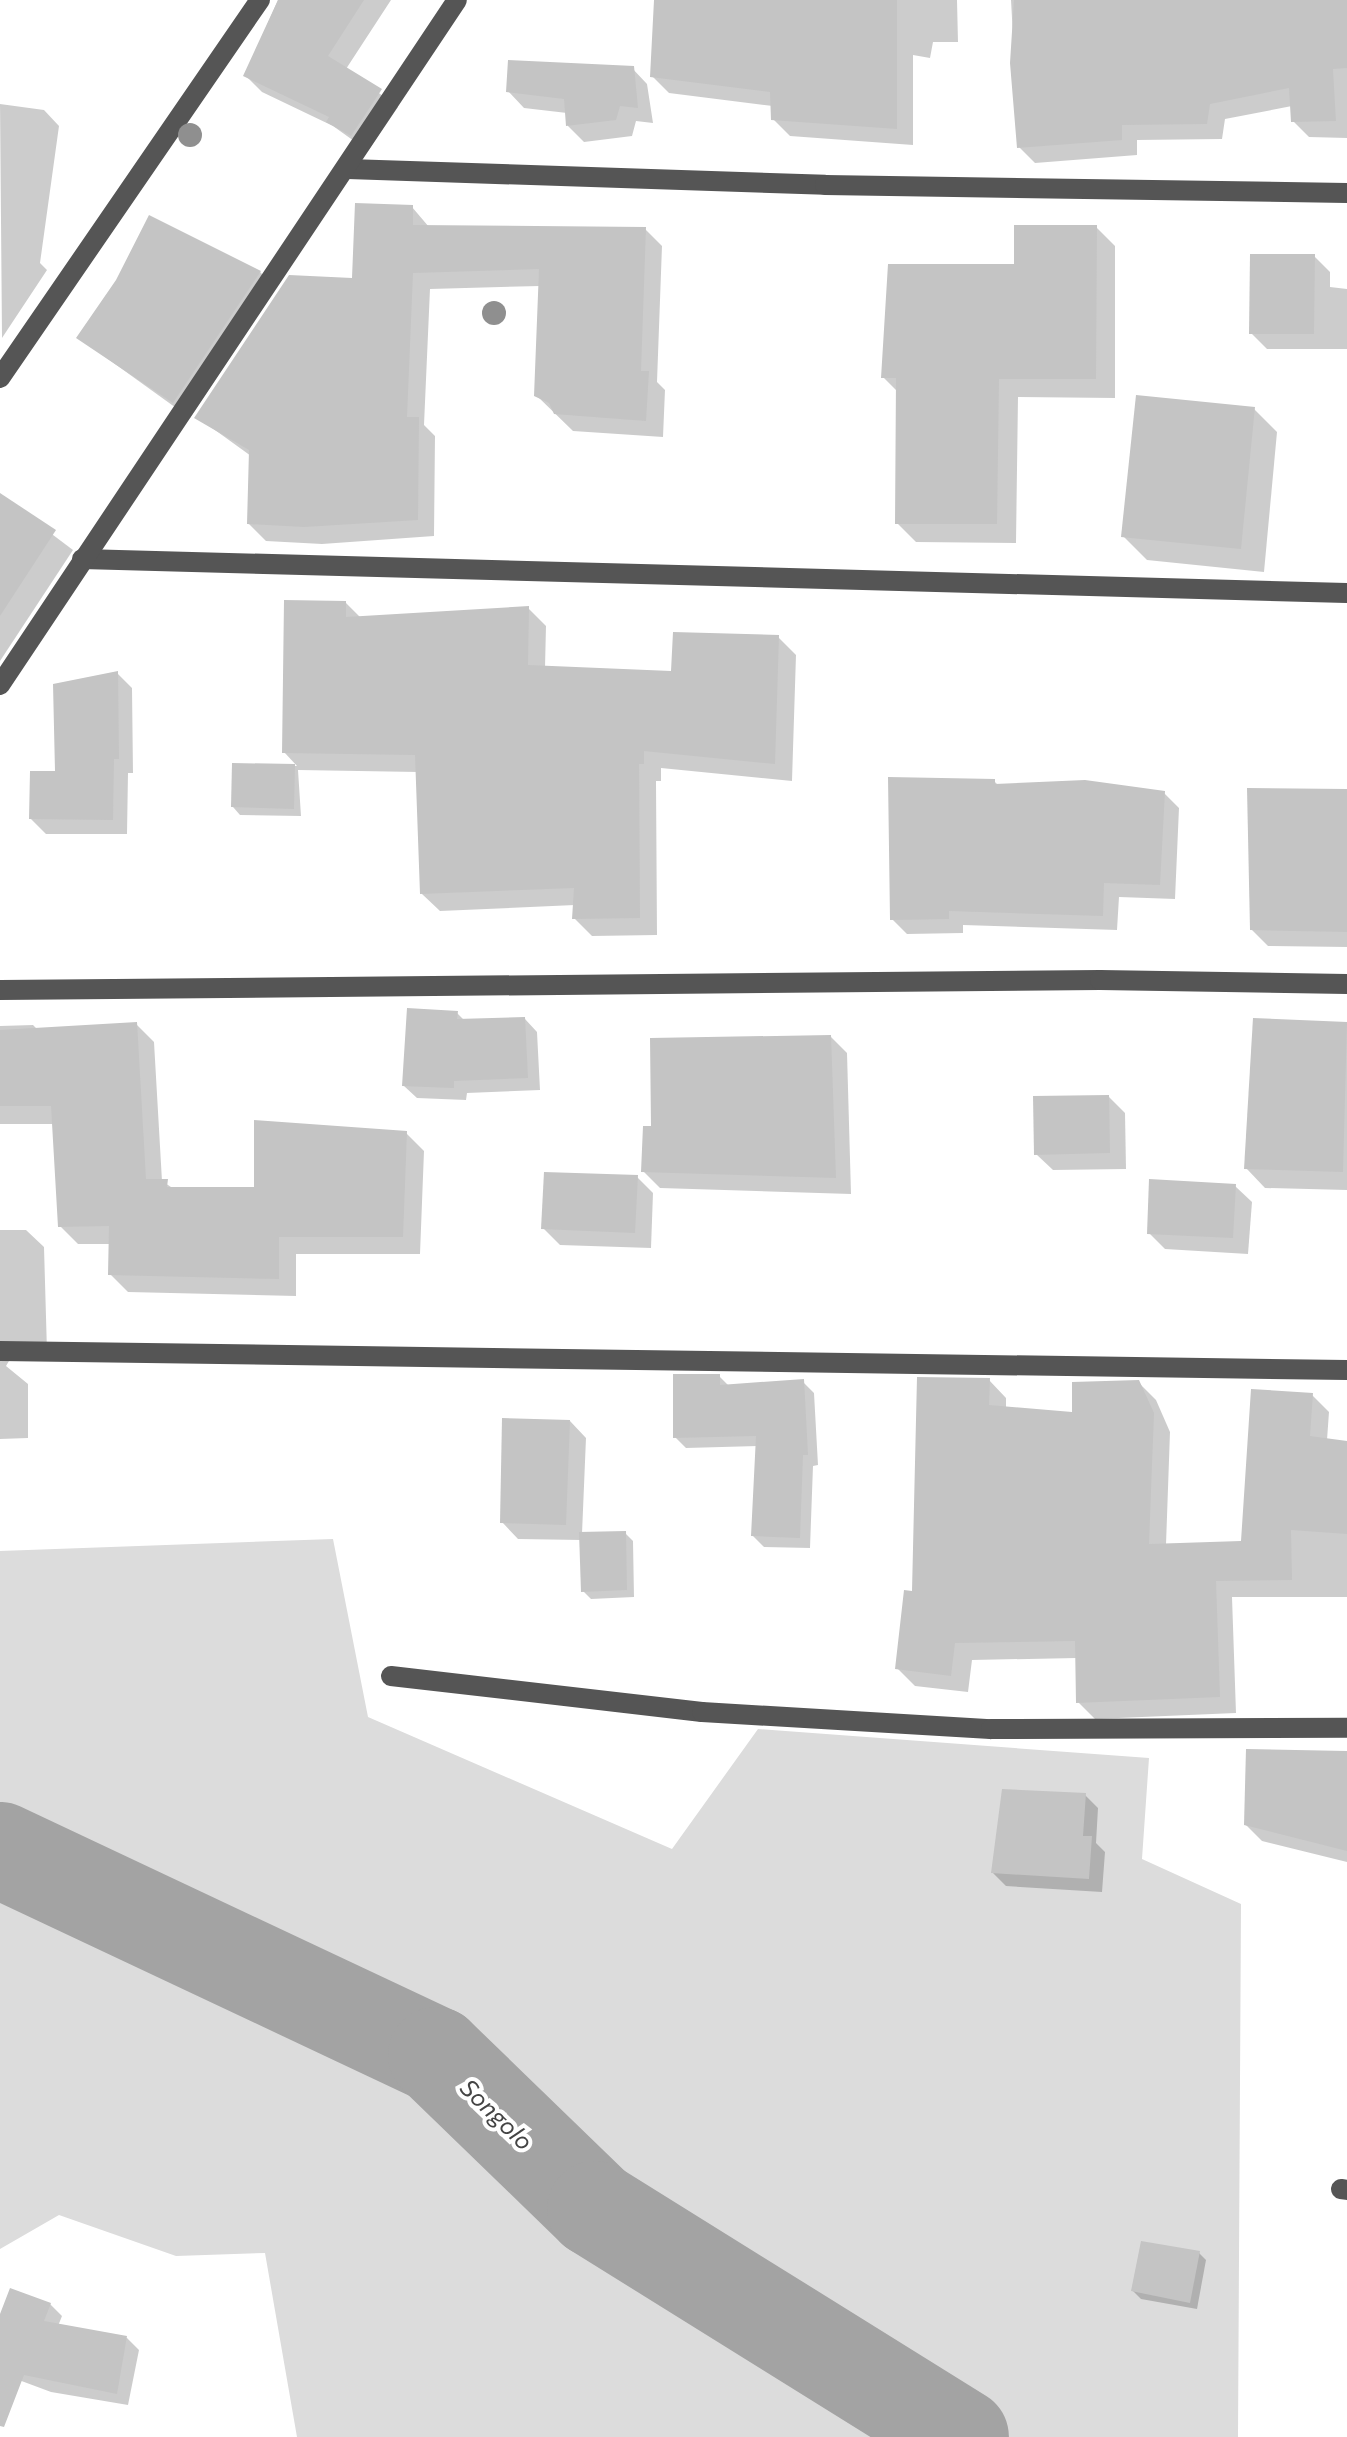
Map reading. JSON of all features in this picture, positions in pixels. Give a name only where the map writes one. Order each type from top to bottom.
[{"type":"street","points":[[0,378],[6,355],[260,0]]},
{"type":"street","points":[[0,685],[82,559],[348,169],[457,0]]},
{"type":"street","points":[[348,169],[825,185],[1347,193]]},
{"type":"street","points":[[82,559],[1347,593]]},
{"type":"street","points":[[0,990],[1100,980],[1347,984]]},
{"type":"street","points":[[0,1351],[906,1360],[1347,1370]]},
{"type":"street","points":[[391,1676],[702,1712],[991,1729],[1347,1728]]},
{"type":"shaded area","points":[[333,1539],[368,1717],[672,1849],[758,1729],[1149,1758],[1142,1859],[1241,1904],[1238,2437],[297,2437],[265,2253],[176,2256],[59,2215],[0,2249],[0,1551]]},
{"type":"building","points":[[278,0],[364,0],[328,56],[382,89],[351,136],[326,122],[329,117],[243,76]]},
{"type":"building","points":[[654,0],[897,0],[897,129],[771,120],[770,92],[650,77]]},
{"type":"building","points":[[1014,0],[1347,0],[1347,68],[1333,69],[1336,121],[1291,122],[1289,88],[1210,104],[1207,124],[1122,125],[1122,140],[1017,148],[1010,63]]},
{"type":"building","points":[[508,60],[634,66],[638,108],[620,106],[616,120],[566,126],[564,99],[506,92]]},
{"type":"building","points":[[355,203],[413,205],[413,225],[646,227],[641,371],[649,371],[646,421],[554,414],[549,403],[534,396],[539,269],[413,273],[407,417],[419,417],[418,520],[304,527],[247,524],[249,450],[194,418],[289,275],[352,278]]},
{"type":"building","points":[[149,215],[261,271],[173,403],[76,338],[116,280]]},
{"type":"building","points":[[1014,225],[1097,225],[1096,379],[999,379],[997,524],[895,524],[896,378],[881,378],[888,264],[1014,264]]},
{"type":"building","points":[[1250,254],[1315,254],[1314,334],[1249,334]]},
{"type":"building","points":[[1136,395],[1255,407],[1241,549],[1121,537]]},
{"type":"building","points":[[0,493],[56,530],[0,616]]},
{"type":"building","points":[[284,600],[346,601],[346,617],[529,606],[528,665],[671,671],[673,632],[779,635],[775,764],[644,751],[644,764],[639,764],[640,918],[572,919],[574,888],[420,894],[415,755],[282,753]]},
{"type":"building","points":[[118,671],[119,759],[114,759],[113,820],[29,819],[30,771],[55,771],[53,684]]},
{"type":"building","points":[[232,763],[295,764],[294,809],[231,807]]},
{"type":"building","points":[[888,777],[995,779],[995,784],[1085,780],[1165,791],[1160,885],[1104,883],[1103,916],[949,911],[949,919],[890,920]]},
{"type":"building","points":[[1247,788],[1347,789],[1347,932],[1250,930]]},
{"type":"building","points":[[407,1008],[458,1011],[457,1019],[525,1017],[528,1078],[454,1081],[454,1088],[402,1086]]},
{"type":"building","points":[[1253,1018],[1347,1022],[1343,1172],[1244,1169]]},
{"type":"building","points":[[137,1022],[146,1179],[168,1179],[167,1187],[254,1187],[254,1120],[407,1131],[403,1237],[279,1237],[279,1279],[108,1275],[109,1226],[58,1227],[51,1106],[0,1106],[0,1030]]},
{"type":"building","points":[[831,1035],[836,1178],[641,1172],[643,1126],[651,1126],[650,1038]]},
{"type":"building","points":[[1109,1095],[1110,1153],[1034,1155],[1033,1096]]},
{"type":"building","points":[[544,1172],[638,1175],[635,1233],[541,1229]]},
{"type":"building","points":[[1149,1179],[1236,1184],[1233,1238],[1147,1234]]},
{"type":"building","points":[[673,1374],[720,1374],[720,1385],[804,1379],[808,1455],[803,1455],[800,1538],[751,1536],[756,1436],[673,1438]]},
{"type":"building","points":[[917,1377],[990,1378],[989,1405],[1072,1412],[1072,1382],[1139,1380],[1154,1413],[1149,1544],[1241,1541],[1251,1389],[1313,1393],[1310,1436],[1347,1441],[1347,1534],[1291,1530],[1292,1580],[1216,1581],[1220,1697],[1076,1703],[1075,1641],[955,1643],[951,1676],[895,1669],[904,1590],[912,1591]]},
{"type":"building","points":[[502,1418],[570,1420],[566,1525],[500,1523]]},
{"type":"building","points":[[626,1531],[627,1590],[581,1592],[579,1532]]},
{"type":"building","points":[[1246,1749],[1347,1751],[1347,1851],[1244,1825]]},
{"type":"building","points":[[1002,1789],[1086,1793],[1083,1836],[1092,1836],[1089,1879],[991,1873]]},
{"type":"building","points":[[1141,2241],[1200,2251],[1190,2303],[1131,2291]]},
{"type":"building","points":[[10,2288],[51,2303],[44,2321],[127,2336],[117,2394],[24,2375],[4,2427],[0,2426],[0,2314]]},
{"type":"waterway","name":"Songolo","points":[[0,1850],[436,2055],[595,2209],[961,2437]]}]
